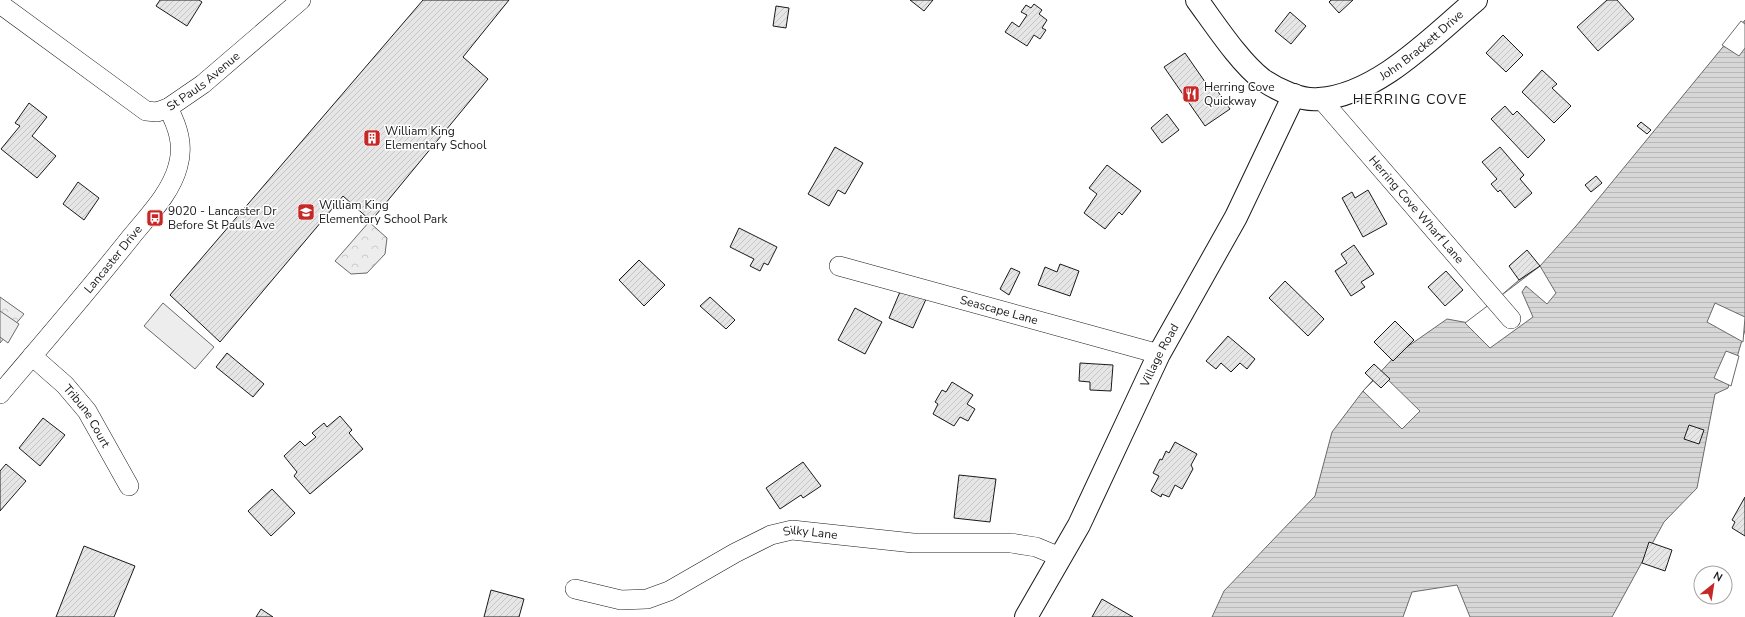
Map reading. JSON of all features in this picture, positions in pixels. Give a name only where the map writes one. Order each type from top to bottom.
[{"type":"street","name":"St Pauls Avenue","points":[[0,4],[146,111],[157,112],[168,108],[203,84],[301,0]]},
{"type":"street","name":"John Brackett Drive","points":[[1197,0],[1226,40],[1262,79],[1294,95],[1309,99],[1321,100],[1351,92],[1391,72],[1476,0]]},
{"type":"street","name":"Village Road","points":[[1026,617],[1079,525],[1159,354],[1236,217],[1294,95]]},
{"type":"street","name":"Herring Cove Wharf Lane","points":[[1321,100],[1511,319]]},
{"type":"street","name":"Lancaster Drive","points":[[0,394],[93,285],[166,192],[178,167],[180,146],[176,124],[168,108]]},
{"type":"street","name":"Seascape Lane","points":[[839,266],[1159,354]]},
{"type":"street","name":"Tribune Court","points":[[32,356],[66,385],[87,411],[129,486]]},
{"type":"street","name":"Silky Lane","points":[[575,589],[621,600],[647,600],[669,591],[735,553],[771,535],[792,530],[912,543],[1011,543],[1036,547],[1060,557]]},
{"type":"green space","points":[[369,222],[387,238],[385,254],[367,273],[351,274],[335,261]]},
{"type":"green space","points":[[0,297],[24,314],[0,343]]},
{"type":"shaded area","points":[[1745,20],[1745,330],[1728,388],[1715,394],[1697,488],[1664,522],[1612,617],[1470,617],[1457,585],[1412,592],[1403,617],[1212,617],[1224,591],[1315,496],[1332,432],[1363,391],[1397,354],[1447,319],[1469,323],[1519,280],[1540,266],[1576,226]]},
{"type":"shaded area","points":[[163,303],[214,347],[195,369],[144,326]]},
{"type":"shaded area","points":[[0,311],[19,324],[8,343],[0,337]]},
{"type":"pier","points":[[1741,21],[1745,24],[1745,48],[1739,56],[1722,45]]},
{"type":"pier","points":[[1540,266],[1556,293],[1547,304],[1526,286],[1522,292],[1533,317],[1490,348],[1465,323]]},
{"type":"pier","points":[[1715,303],[1745,317],[1743,342],[1707,322]]},
{"type":"pier","points":[[1726,351],[1739,356],[1731,386],[1714,378]]},
{"type":"pier","points":[[1381,373],[1420,411],[1402,429],[1363,391]]},
{"type":"building","points":[[160,0],[199,0],[202,2],[187,26],[156,6]]},
{"type":"building","name":"William King Elementary School","points":[[423,0],[509,0],[463,57],[488,79],[371,221],[343,196],[220,342],[170,295]]},
{"type":"building","points":[[910,0],[933,0],[924,11]]},
{"type":"building","points":[[1331,0],[1353,0],[1339,13],[1329,2]]},
{"type":"building","points":[[1607,0],[1617,0],[1634,19],[1598,51],[1577,27]]},
{"type":"building","points":[[1034,4],[1042,10],[1039,14],[1047,20],[1042,28],[1046,30],[1040,39],[1034,35],[1027,46],[1005,32],[1012,22],[1019,27],[1027,15],[1021,12],[1026,5],[1031,8]]},
{"type":"building","points":[[776,6],[789,8],[786,28],[773,26]]},
{"type":"building","points":[[1290,12],[1306,26],[1291,44],[1275,31]]},
{"type":"building","points":[[1503,35],[1523,55],[1506,72],[1486,53]]},
{"type":"building","points":[[1185,53],[1210,89],[1214,86],[1230,109],[1205,126],[1164,67]]},
{"type":"building","points":[[1542,70],[1557,84],[1552,88],[1571,106],[1554,123],[1522,92]]},
{"type":"building","points":[[29,103],[47,117],[32,136],[56,156],[37,178],[1,149],[20,126],[15,123]]},
{"type":"building","points":[[1505,106],[1513,115],[1517,111],[1545,140],[1528,158],[1491,119]]},
{"type":"building","points":[[1167,114],[1179,130],[1162,143],[1151,128]]},
{"type":"building","points":[[1641,122],[1651,130],[1647,134],[1637,126]]},
{"type":"building","points":[[835,147],[863,163],[845,194],[838,190],[829,206],[808,194]]},
{"type":"building","points":[[1500,147],[1524,175],[1520,179],[1532,193],[1515,208],[1500,190],[1498,192],[1491,184],[1497,179],[1482,162]]},
{"type":"building","points":[[1107,165],[1141,191],[1122,215],[1119,212],[1105,229],[1084,213],[1097,194],[1089,188]]},
{"type":"building","points":[[1596,176],[1602,183],[1591,192],[1585,185]]},
{"type":"building","points":[[78,182],[99,198],[84,220],[63,204]]},
{"type":"building","points":[[1368,190],[1387,224],[1363,237],[1342,198],[1352,192],[1355,198]]},
{"type":"building","points":[[739,228],[777,247],[768,265],[764,263],[760,271],[750,266],[754,259],[730,247]]},
{"type":"building","points":[[1354,245],[1374,274],[1361,282],[1365,287],[1351,296],[1335,271],[1347,263],[1341,254]]},
{"type":"building","points":[[1527,250],[1540,266],[1519,280],[1509,266]]},
{"type":"building","points":[[639,260],[665,285],[644,306],[619,280]]},
{"type":"building","points":[[1060,264],[1079,271],[1070,296],[1038,285],[1045,267],[1057,272]]},
{"type":"building","points":[[1011,268],[1020,272],[1009,295],[1000,289]]},
{"type":"building","points":[[1446,271],[1463,290],[1445,306],[1428,287]]},
{"type":"building","points":[[1285,281],[1324,319],[1308,336],[1269,298]]},
{"type":"building","points":[[902,287],[927,297],[913,328],[889,318]]},
{"type":"building","points":[[710,297],[735,320],[726,329],[700,306]]},
{"type":"building","points":[[855,308],[882,322],[865,354],[838,340]]},
{"type":"building","points":[[1395,321],[1414,340],[1393,361],[1374,342]]},
{"type":"building","points":[[1228,336],[1255,359],[1247,369],[1240,363],[1231,372],[1221,363],[1216,369],[1206,361]]},
{"type":"building","points":[[227,353],[264,384],[253,397],[216,367]]},
{"type":"building","points":[[1080,363],[1113,365],[1111,391],[1090,390],[1090,382],[1079,381]]},
{"type":"building","points":[[1374,364],[1390,379],[1381,388],[1365,373]]},
{"type":"building","points":[[952,382],[973,395],[967,404],[975,409],[968,421],[960,417],[954,426],[933,414],[938,404],[935,402],[942,390],[946,392]]},
{"type":"building","points":[[340,416],[352,430],[349,433],[363,449],[310,494],[294,476],[297,472],[284,456],[300,441],[305,446],[316,437],[312,433],[324,423],[327,427]]},
{"type":"building","points":[[43,418],[65,435],[40,466],[19,448]]},
{"type":"building","points":[[1689,425],[1704,430],[1699,444],[1684,439]]},
{"type":"building","points":[[1175,442],[1197,454],[1191,465],[1193,469],[1182,489],[1175,485],[1169,497],[1162,494],[1161,497],[1151,491],[1159,476],[1153,473],[1160,459],[1162,460],[1166,451],[1169,453]]},
{"type":"building","points":[[803,462],[821,486],[803,498],[801,495],[780,509],[766,488]]},
{"type":"building","points":[[6,464],[26,481],[0,511],[0,471]]},
{"type":"building","points":[[959,475],[996,479],[990,522],[954,518]]},
{"type":"building","points":[[272,489],[295,513],[271,536],[248,511]]},
{"type":"building","points":[[1745,497],[1745,536],[1732,528],[1735,522],[1732,520]]},
{"type":"building","points":[[1649,542],[1672,550],[1665,571],[1642,563]]},
{"type":"building","points":[[84,546],[135,566],[114,617],[56,617]]},
{"type":"building","points":[[491,590],[524,599],[519,617],[484,617]]},
{"type":"building","points":[[1102,599],[1133,617],[1092,617]]},
{"type":"building","points":[[261,609],[273,617],[256,617]]},
{"type":"place","name":"Herring Cove Quickway","points":[[1191,94]]},
{"type":"place","name":"William King Elementary School","points":[[372,138]]},
{"type":"place","name":"William King Elementary School Park","points":[[306,212]]},
{"type":"place","name":"9020 - Lancaster Dr Before St Pauls Ave","points":[[155,218]]},
{"type":"district","name":"HERRING COVE","points":[[1410,99]]}]
